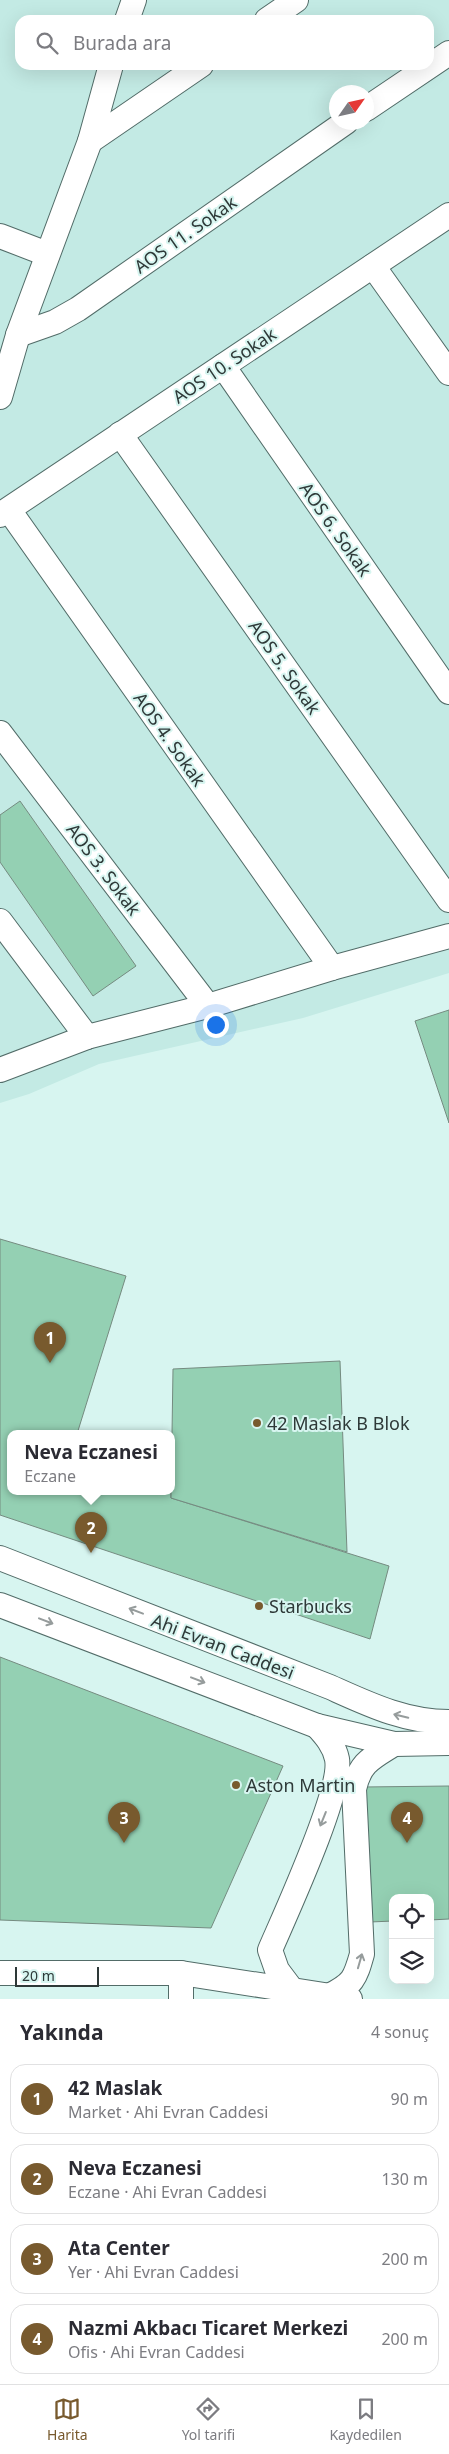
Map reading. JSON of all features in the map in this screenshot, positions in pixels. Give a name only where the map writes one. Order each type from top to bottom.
[{"type":"street","points":[[129,15],[134,0]]},
{"type":"street","points":[[274,15],[296,0]]},
{"type":"street","points":[[434,63],[449,53]]},
{"type":"street","points":[[0,397],[18,335],[90,141],[110,70]]},
{"type":"street","points":[[90,141],[194,70]]},
{"type":"street","points":[[374,103],[423,70]]},
{"type":"street","name":"AOS 11. Sokak","points":[[18,335],[55,322],[78,308],[334,130]]},
{"type":"street","name":"AOS 10. Sokak","points":[[4,513],[449,215]]},
{"type":"street","points":[[0,236],[47,254]]},
{"type":"street","points":[[373,266],[449,373]]},
{"type":"street","name":"AOS 6. Sokak","points":[[223,366],[449,692]]},
{"type":"street","name":"AOS 5. Sokak","points":[[120,434],[449,900]]},
{"type":"street","name":"AOS 4. Sokak","points":[[4,513],[332,968]]},
{"type":"street","name":"AOS 3. Sokak","points":[[0,732],[208,1006]]},
{"type":"street","points":[[0,921],[87,1037]]},
{"type":"street","points":[[0,1070],[87,1037],[208,1006],[332,968],[449,936]]},
{"type":"street","name":"Ahi Evran Caddesi","points":[[0,1558],[330,1687],[378,1709],[403,1717],[449,1722]]},
{"type":"street","points":[[0,1605],[317,1726],[394,1744],[449,1743]]},
{"type":"street","points":[[292,1990],[278,1970],[270,1950],[329,1806],[337,1773],[337,1759],[329,1739],[317,1726]]},
{"type":"street","points":[[0,1973],[181,1972],[340,1997],[356,1974],[362,1954],[354,1789],[358,1771],[373,1757],[394,1744]]},
{"type":"street","points":[[181,1972],[181,1999]]},
{"type":"shaded area","points":[[0,0],[449,0],[449,973],[303,1018],[99,1064],[29,1094],[0,1103]]},
{"type":"building","points":[[20,801],[136,966],[93,996],[0,862],[0,815]]},
{"type":"building","points":[[449,1010],[449,1123],[415,1021]]},
{"type":"building","points":[[0,1239],[126,1276],[78,1430],[7,1430],[7,1495],[171,1495],[171,1498],[389,1566],[370,1639],[0,1515]]},
{"type":"building","name":"42 Maslak B Blok","points":[[340,1361],[347,1552],[171,1498],[171,1495],[175,1495],[175,1430],[172,1430],[173,1369]]},
{"type":"building","points":[[0,1657],[283,1766],[211,1928],[0,1920]]},
{"type":"building","points":[[449,1786],[449,1919],[434,1920],[434,1894],[389,1894],[389,1921],[370,1922],[362,1787]]},
{"type":"place","name":"42 Maslak","points":[[50,1363]]},
{"type":"place","name":"42 Maslak B Blok","points":[[257,1423]]},
{"type":"place","name":"Neva Eczanesi","points":[[91,1553]]},
{"type":"place","name":"Starbucks","points":[[259,1606]]},
{"type":"place","name":"Aston Martin","points":[[236,1785]]},
{"type":"place","name":"Ata Center","points":[[124,1843]]},
{"type":"place","name":"Nazmi Akbacı Ticaret Merkezi","points":[[407,1843]]}]
